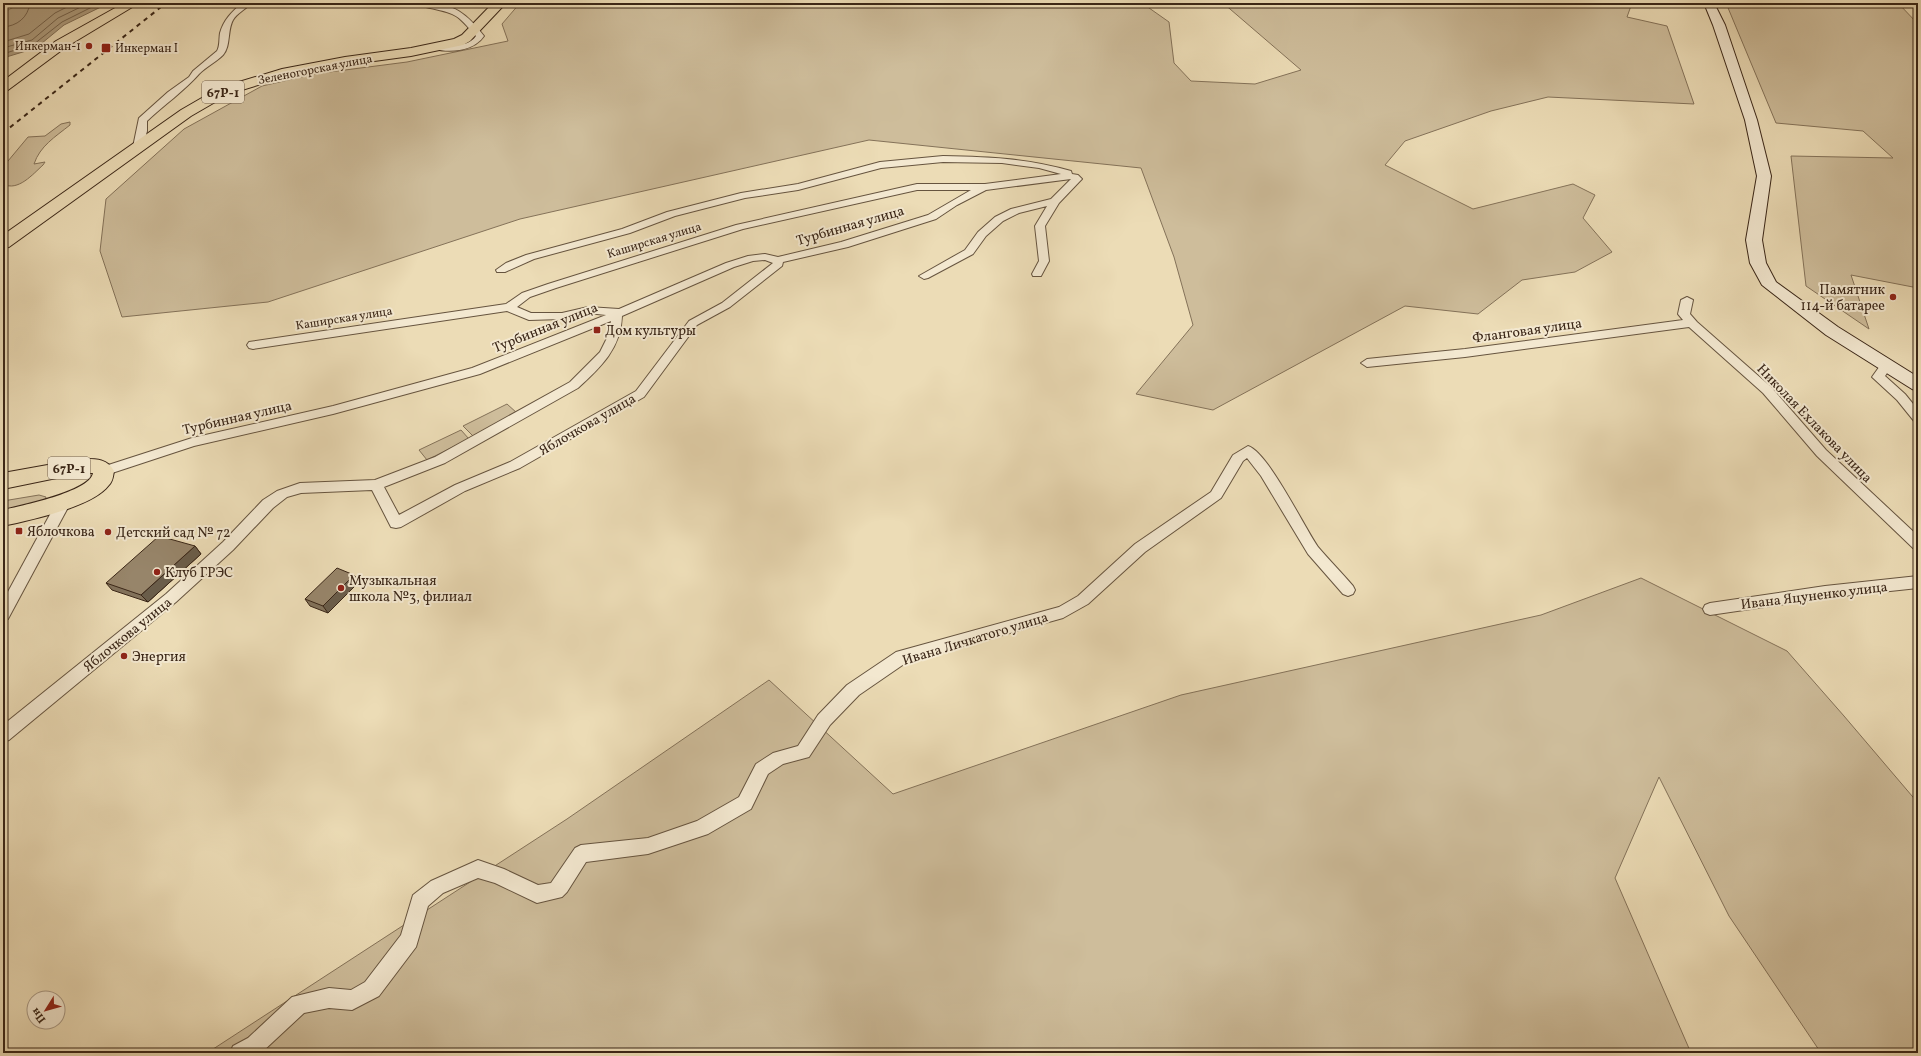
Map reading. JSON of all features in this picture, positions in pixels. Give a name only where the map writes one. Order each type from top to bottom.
[{"type":"main road","points":[[3,87],[61,44],[133,3]]},
{"type":"main road","name":"67Р-1","points":[[477,28],[500,3]]},
{"type":"main road","points":[[1709,3],[1719,25],[1751,120],[1764,176],[1754,240],[1758,263],[1770,285],[1832,331],[1918,385]]},
{"type":"main road","name":"Зеленогорская улица","points":[[3,243],[138,147],[206,101],[224,92],[248,82],[311,67],[437,47],[458,42],[466,38],[477,28]]},
{"type":"main road","name":"67Р-1","points":[[3,481],[81,466],[98,466],[104,471],[102,480],[96,486],[65,500],[3,518]]},
{"type":"street","points":[[138,147],[142,120],[171,94],[192,79],[196,73],[220,52],[223,48],[224,34],[230,18],[247,3]]},
{"type":"street","points":[[429,3],[429,5],[456,11],[477,28]]},
{"type":"street","points":[[501,270],[530,257],[626,231],[672,214],[746,195],[798,187],[844,176],[880,165],[943,159],[1002,160],[1040,166],[1070,173],[1072,177],[1077,180],[1055,201],[1040,226],[1044,261],[1037,274]]},
{"type":"street","name":"Каширская улица","points":[[253,345],[509,307],[526,295],[545,288],[740,227],[917,187],[985,187],[1072,177]]},
{"type":"street","name":"Турбинная улица","points":[[104,471],[192,442],[333,410],[476,371],[596,323],[617,312],[737,263],[752,258],[765,257],[778,260],[844,244],[932,217],[953,203],[985,187]]},
{"type":"street","points":[[924,276],[969,252],[977,243],[982,234],[1000,219],[1016,211],[1055,201]]},
{"type":"street","name":"Яблочкова улица","points":[[376,485],[396,522],[460,488],[515,465],[581,429],[640,394],[693,323],[738,296],[774,268],[778,264],[778,260]]},
{"type":"street","name":"Николая Ехлакова улица","points":[[1687,300],[1684,314],[1691,323],[1716,347],[1766,389],[1823,453],[1858,489],[1918,544]]},
{"type":"street","points":[[509,307],[529,317],[562,316],[588,310],[617,312]]},
{"type":"street","name":"Яблочкова улица","points":[[3,735],[171,598],[228,546],[268,504],[282,494],[300,488],[376,485],[440,460],[574,385],[593,368],[608,351],[617,330],[617,312]]},
{"type":"street","name":"Фланговая улица","points":[[1367,363],[1465,353],[1691,323]]},
{"type":"street","points":[[1886,366],[1878,377],[1901,397],[1918,418]]},
{"type":"street","name":"Ивана Личкатого улица","points":[[240,1053],[255,1045],[299,1004],[329,998],[352,1000],[372,989],[409,940],[420,901],[437,887],[478,869],[498,875],[537,894],[555,891],[561,886],[581,854],[648,846],[702,828],[745,804],[762,769],[779,758],[803,752],[824,720],[853,690],[902,657],[1063,612],[1077,604],[1101,585],[1140,548],[1216,495],[1238,458],[1248,451],[1266,473],[1313,550],[1348,590]]},
{"type":"street","points":[[3,615],[65,500]]},
{"type":"street","name":"Ивана Яцуненко улица","points":[[1710,609],[1825,592],[1918,582]]},
{"type":"shaded area","points":[[520,3],[1142,3],[1169,22],[1174,63],[1191,81],[1255,84],[1301,70],[1223,3],[1632,3],[1627,17],[1667,26],[1694,104],[1548,97],[1491,111],[1405,141],[1385,165],[1473,209],[1573,184],[1595,195],[1583,218],[1612,252],[1575,272],[1522,280],[1478,314],[1405,306],[1213,410],[1136,394],[1193,325],[1174,257],[1141,168],[869,140],[520,219],[268,302],[122,317],[100,251],[106,199],[184,129],[262,86],[314,74],[407,62],[508,41],[502,24]]},
{"type":"shaded area","points":[[1726,3],[1898,3],[1918,24],[1918,288],[1851,275],[1869,329],[1806,286],[1791,156],[1893,158],[1863,131],[1776,123]]},
{"type":"shaded area","points":[[70,122],[70,125],[49,142],[40,152],[34,164],[45,162],[35,173],[20,184],[9,186],[3,184],[3,167],[28,137],[45,136],[61,124]]},
{"type":"shaded area","points":[[507,404],[517,413],[473,436],[463,426]]},
{"type":"shaded area","points":[[461,430],[469,439],[427,460],[419,450]]},
{"type":"shaded area","points":[[39,495],[46,497],[44,504],[3,516],[3,501]]},
{"type":"shaded area","points":[[1641,578],[1787,651],[1918,803],[1918,1053],[1821,1053],[1729,916],[1659,777],[1615,878],[1691,1053],[207,1053],[567,819],[769,680],[893,794],[1181,695],[1541,615]]},
{"type":"water","points":[[3,3],[109,3],[64,25],[36,48],[3,58],[3,13],[17,5]]},
{"type":"building","name":"Клуб ГРЭС","points":[[159,536],[195,546],[141,595],[106,583]]},
{"type":"building","points":[[337,568],[354,575],[323,606],[305,599]]},
{"type":"railway","points":[[3,133],[166,3]]},
{"type":"place","name":"Инкерман-1","points":[[89,46]]},
{"type":"place","name":"Инкерман I","points":[[106,48]]},
{"type":"place","name":"Памятник 114-й батарее","points":[[1893,297]]},
{"type":"place","name":"Дом культуры","points":[[597,330]]},
{"type":"place","name":"Яблочкова","points":[[19,531]]},
{"type":"place","name":"Детский сад № 72","points":[[108,532]]},
{"type":"place","name":"Клуб ГРЭС","points":[[157,572]]},
{"type":"place","name":"Музыкальная школа №3, филиал","points":[[341,588]]},
{"type":"place","name":"Энергия","points":[[124,656]]}]
